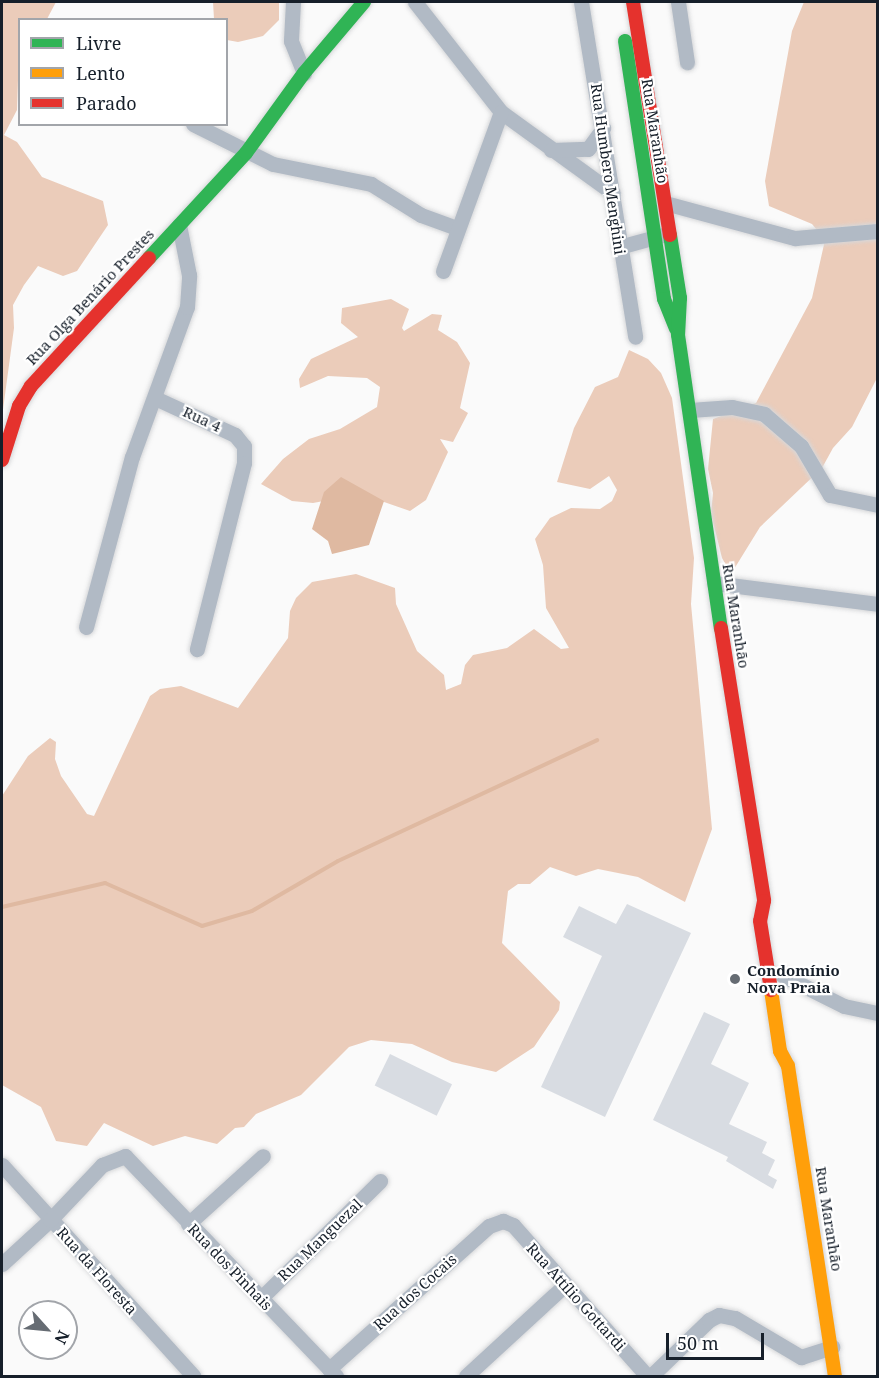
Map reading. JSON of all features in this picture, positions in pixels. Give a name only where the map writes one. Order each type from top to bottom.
[{"type":"street","points":[[293,2],[291,41],[304,73]]},
{"type":"street","name":"Rua Olga Benário Prestes","points":[[2,460],[19,406],[31,386],[246,153],[304,73],[364,2]]},
{"type":"street","points":[[415,2],[501,112],[614,193]]},
{"type":"street","name":"Rua Humbero Menghini","points":[[581,2],[614,193],[619,247],[635,337]]},
{"type":"street","name":"Rua Maranhão","points":[[619,2],[664,299],[678,335],[764,901],[774,919],[778,983],[792,1050],[788,1066],[835,1377]]},
{"type":"street","name":"Rua Maranhão","points":[[633,2],[680,298],[678,335]]},
{"type":"street","points":[[678,2],[687,62]]},
{"type":"street","points":[[442,271],[501,112]]},
{"type":"street","points":[[200,126],[217,131],[246,153],[273,164],[371,184],[421,215],[458,228]]},
{"type":"street","points":[[551,150],[588,149],[603,128]]},
{"type":"street","points":[[665,203],[795,238],[878,231]]},
{"type":"street","points":[[86,627],[132,457],[155,398],[190,291],[179,225]]},
{"type":"street","points":[[619,247],[670,233]]},
{"type":"street","name":"Rua 4","points":[[155,398],[235,435],[244,446],[244,463],[197,649]]},
{"type":"street","points":[[690,410],[732,407],[764,414],[801,446],[830,495],[878,505]]},
{"type":"street","points":[[714,583],[878,604]]},
{"type":"street","points":[[778,983],[844,1006],[878,1013]]},
{"type":"street","name":"Rua dos Pinhais","points":[[50,1220],[102,1165],[125,1156],[332,1373]]},
{"type":"street","points":[[188,1224],[263,1156]]},
{"type":"street","name":"Rua da Floresta","points":[[2,1165],[193,1377]]},
{"type":"street","name":"Rua Manguezal","points":[[261,1298],[380,1181]]},
{"type":"street","points":[[2,1264],[50,1220]]},
{"type":"street","name":"Rua Attílio Gottardi","points":[[503,1221],[513,1225],[564,1286],[649,1377]]},
{"type":"street","name":"Rua dos Cocais","points":[[332,1373],[489,1226],[503,1221]]},
{"type":"street","points":[[466,1377],[564,1286]]},
{"type":"street","points":[[649,1377],[709,1320],[719,1315],[735,1318],[801,1357],[832,1347]]},
{"type":"shaded area","points":[[2,2],[56,2],[48,18],[18,18],[17,110],[4,135],[17,142],[42,177],[103,201],[108,225],[77,271],[63,276],[38,266],[24,285],[13,305],[14,328],[2,417]]},
{"type":"shaded area","points":[[213,2],[279,2],[279,20],[263,36],[238,42],[228,40],[228,18],[214,18]]},
{"type":"shaded area","points":[[804,2],[877,2],[878,376],[852,427],[833,448],[822,468],[760,527],[731,574],[722,558],[711,514],[713,493],[708,469],[713,419],[756,403],[812,298],[825,240],[812,224],[769,206],[765,181],[792,31]]},
{"type":"shaded area","points":[[391,299],[409,309],[402,328],[404,331],[432,314],[442,315],[438,330],[457,342],[470,363],[460,408],[468,413],[453,442],[440,439],[448,452],[426,500],[410,511],[361,494],[313,503],[292,501],[261,484],[283,459],[309,439],[340,429],[377,407],[380,387],[367,378],[328,376],[300,388],[299,379],[311,359],[358,337],[341,323],[342,308]]},
{"type":"shaded area","points":[[629,350],[648,359],[661,373],[672,398],[694,558],[691,604],[712,829],[685,902],[638,877],[598,869],[576,876],[550,867],[530,884],[518,884],[508,891],[502,943],[560,1002],[559,1010],[534,1047],[496,1072],[452,1062],[412,1044],[371,1040],[349,1047],[301,1095],[256,1114],[244,1127],[235,1128],[217,1144],[185,1136],[153,1146],[104,1123],[87,1146],[56,1141],[41,1107],[2,1085],[2,796],[28,756],[50,738],[56,742],[55,759],[61,776],[87,814],[94,816],[150,696],[160,689],[181,686],[238,708],[288,638],[290,611],[296,598],[312,582],[356,574],[395,588],[396,604],[417,651],[444,675],[446,690],[461,684],[465,665],[473,655],[507,648],[534,629],[561,649],[569,648],[546,608],[543,565],[535,539],[550,518],[571,508],[600,509],[612,501],[617,490],[609,476],[590,489],[557,482],[574,428],[595,387],[618,377]]},
{"type":"shaded area","points":[[341,477],[384,501],[369,545],[332,554],[328,541],[312,529],[324,492]]},
{"type":"building","points":[[627,904],[691,933],[605,1117],[541,1087],[602,956],[563,937],[579,906],[616,924]]},
{"type":"building","points":[[704,1012],[730,1024],[711,1064],[749,1083],[729,1124],[767,1142],[762,1153],[775,1160],[768,1175],[777,1180],[773,1189],[726,1161],[728,1157],[653,1120]]},
{"type":"building","points":[[390,1054],[452,1084],[437,1116],[375,1085]]},
{"type":"waterway","points":[[2,907],[105,883],[202,926],[252,911],[338,861],[597,740]]},
{"type":"traffic: fast","points":[[149,258],[246,153],[304,73],[364,2]]},
{"type":"traffic: fast","points":[[625,41],[664,299],[676,329]]},
{"type":"traffic: fast","points":[[670,235],[680,298],[678,335],[721,628]]},
{"type":"traffic: slow","points":[[771,990],[780,1051],[788,1066],[835,1376]]},
{"type":"traffic: jam","points":[[633,2],[670,235]]},
{"type":"traffic: jam","points":[[2,460],[19,406],[31,386],[149,258]]},
{"type":"traffic: jam","points":[[721,628],[764,901],[760,921],[771,990]]},
{"type":"place","name":"Condomínio Nova Praia","points":[[735,979]]}]
